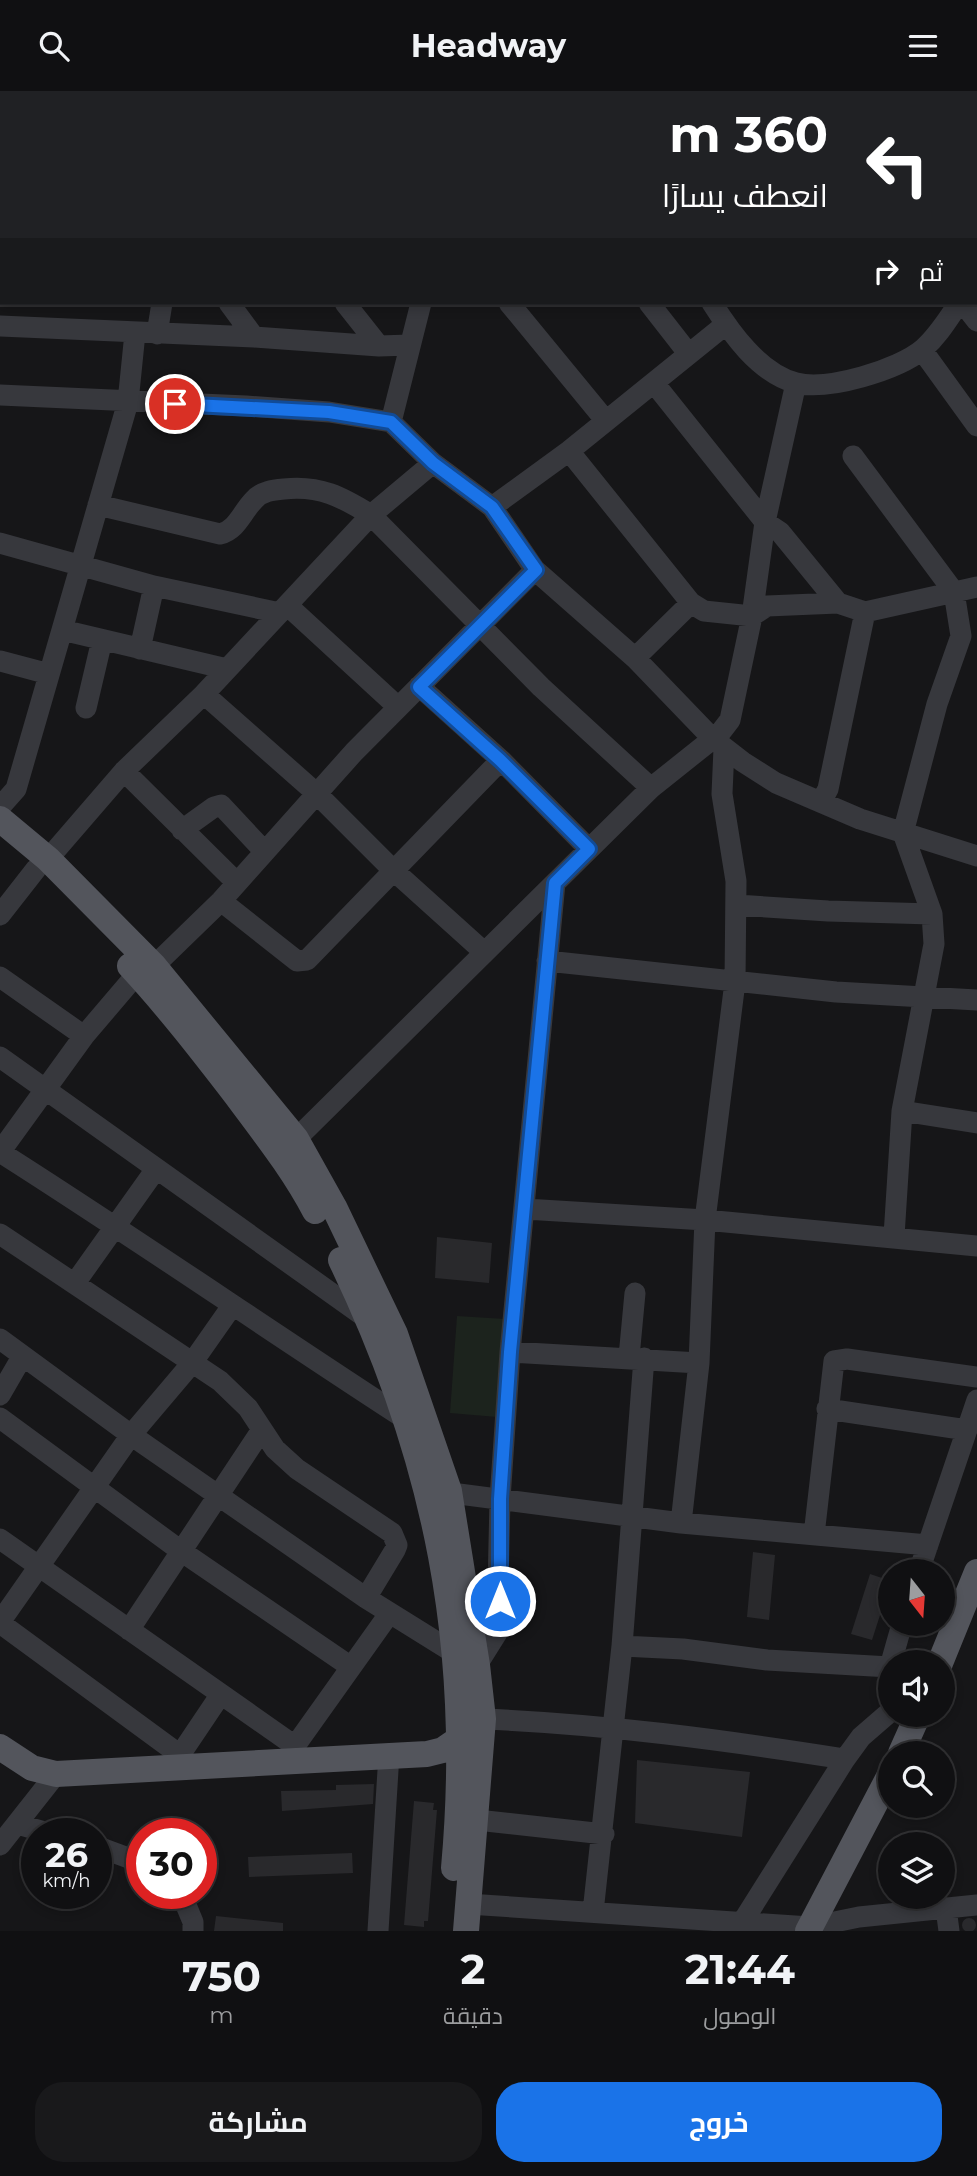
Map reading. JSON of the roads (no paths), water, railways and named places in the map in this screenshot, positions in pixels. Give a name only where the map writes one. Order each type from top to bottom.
[{"type":"main road","points":[[0,819],[146,967],[296,1139],[334,1207],[384,1309],[414,1385],[438,1491],[445,1573],[483,1719],[466,1931]]},
{"type":"main road","points":[[0,841],[42,864]]},
{"type":"main road","points":[[146,967],[183,1027],[293,1172],[337,1252],[369,1320],[407,1420],[438,1491]]},
{"type":"main road","points":[[949,1650],[968,1621],[977,1573]]},
{"type":"main road","points":[[449,1931],[460,1804],[460,1699],[467,1660]]},
{"type":"main road","points":[[0,1747],[32,1768],[56,1775],[291,1753],[426,1753],[458,1741],[483,1719]]},
{"type":"main road","points":[[820,1929],[878,1802]]},
{"type":"street","points":[[157,334],[162,305]]},
{"type":"street","points":[[230,305],[254,337]]},
{"type":"street","points":[[347,305],[379,346]]},
{"type":"street","points":[[391,422],[420,305]]},
{"type":"street","points":[[511,305],[606,421]]},
{"type":"street","points":[[651,305],[688,353]]},
{"type":"street","points":[[713,305],[725,325],[766,366],[796,383],[826,383],[894,367],[922,350],[960,305]]},
{"type":"street","points":[[963,305],[977,321]]},
{"type":"street","points":[[492,507],[569,451],[725,325]]},
{"type":"street","points":[[0,326],[254,337],[379,346],[410,345]]},
{"type":"street","points":[[0,807],[16,789],[128,402],[135,333]]},
{"type":"street","points":[[922,350],[977,426]]},
{"type":"street","points":[[654,383],[765,522],[780,532],[838,603]]},
{"type":"street","points":[[681,1523],[699,1363],[705,1220],[735,982],[737,905],[718,743],[720,733],[730,720],[752,616],[765,522],[796,383]]},
{"type":"street","points":[[0,395],[246,406],[329,412],[391,422],[433,463],[492,507],[536,570],[635,658],[718,743],[776,783],[860,819],[977,856]]},
{"type":"street","points":[[569,451],[691,603],[704,611],[752,616],[767,606],[838,603],[865,611],[977,587]]},
{"type":"street","points":[[853,456],[954,592],[969,639],[937,704],[903,833],[932,913],[934,944],[926,997],[902,1111],[894,1236]]},
{"type":"street","points":[[0,915],[124,771],[204,694],[372,515],[433,463]]},
{"type":"street","points":[[98,505],[220,534],[231,530],[262,493],[305,487],[342,497],[372,515],[541,687],[650,788]]},
{"type":"street","points":[[0,543],[154,586],[283,609],[398,707]]},
{"type":"street","points":[[407,1420],[232,1306],[115,1225],[0,1152],[47,1091],[84,1036],[146,967],[221,901],[316,793],[536,570]]},
{"type":"street","points":[[140,649],[154,586]]},
{"type":"street","points":[[635,658],[691,603]]},
{"type":"street","points":[[821,802],[828,789],[863,632],[865,611]]},
{"type":"street","points":[[62,630],[227,669]]},
{"type":"street","points":[[86,708],[102,640]]},
{"type":"street","points":[[0,661],[49,674]]},
{"type":"street","points":[[419,687],[500,760],[589,849]]},
{"type":"street","points":[[204,694],[316,793],[393,870],[484,952]]},
{"type":"street","points":[[296,1139],[650,788],[718,743]]},
{"type":"street","points":[[221,901],[302,962],[312,956],[500,760]]},
{"type":"street","points":[[124,771],[237,883]]},
{"type":"street","points":[[182,830],[214,807],[221,806],[264,851]]},
{"type":"street","points":[[0,1339],[131,1435],[219,1493],[389,1614],[467,1660],[498,1633],[500,1499],[510,1352],[526,1209],[555,883]]},
{"type":"street","points":[[737,905],[828,912],[932,913]]},
{"type":"street","points":[[547,961],[735,982],[977,1000]]},
{"type":"street","points":[[0,977],[84,1036]]},
{"type":"street","points":[[0,1057],[369,1320]]},
{"type":"street","points":[[902,1111],[977,1123]]},
{"type":"street","points":[[75,1283],[156,1170]]},
{"type":"street","points":[[526,1209],[705,1220],[977,1246]]},
{"type":"street","points":[[0,1234],[235,1394],[261,1431],[297,1469],[392,1532],[397,1545],[366,1598]]},
{"type":"street","points":[[593,1912],[604,1834],[632,1517],[635,1293]]},
{"type":"street","points":[[221,1694],[186,1761],[0,1623],[131,1435],[192,1363],[232,1306]]},
{"type":"street","points":[[510,1352],[699,1363]]},
{"type":"street","points":[[0,1395],[22,1357]]},
{"type":"street","points":[[814,1535],[832,1365],[840,1359],[977,1377]]},
{"type":"street","points":[[923,1559],[977,1400]]},
{"type":"street","points":[[827,1409],[967,1430]]},
{"type":"street","points":[[0,1417],[181,1551],[351,1667]]},
{"type":"street","points":[[129,1630],[261,1431]]},
{"type":"street","points":[[438,1491],[681,1523],[928,1545]]},
{"type":"street","points":[[0,1539],[221,1694],[291,1753],[389,1614]]},
{"type":"street","points":[[622,1646],[684,1649],[767,1660],[878,1665]]},
{"type":"street","points":[[483,1719],[612,1727],[731,1741],[845,1759]]},
{"type":"street","points":[[740,1926],[845,1759],[861,1737],[878,1722]]},
{"type":"street","points":[[378,1931],[389,1754]]},
{"type":"street","points":[[0,1845],[56,1775]]},
{"type":"street","points":[[477,1820],[604,1834]]},
{"type":"street","points":[[16,1824],[21,1825]]},
{"type":"street","points":[[468,1904],[593,1912],[740,1926],[820,1929],[859,1917],[936,1909]]},
{"type":"street","points":[[955,1907],[977,1905]]},
{"type":"street","points":[[188,1909],[193,1922],[193,1931]]},
{"type":"street","points":[[946,1909],[949,1931]]}]
